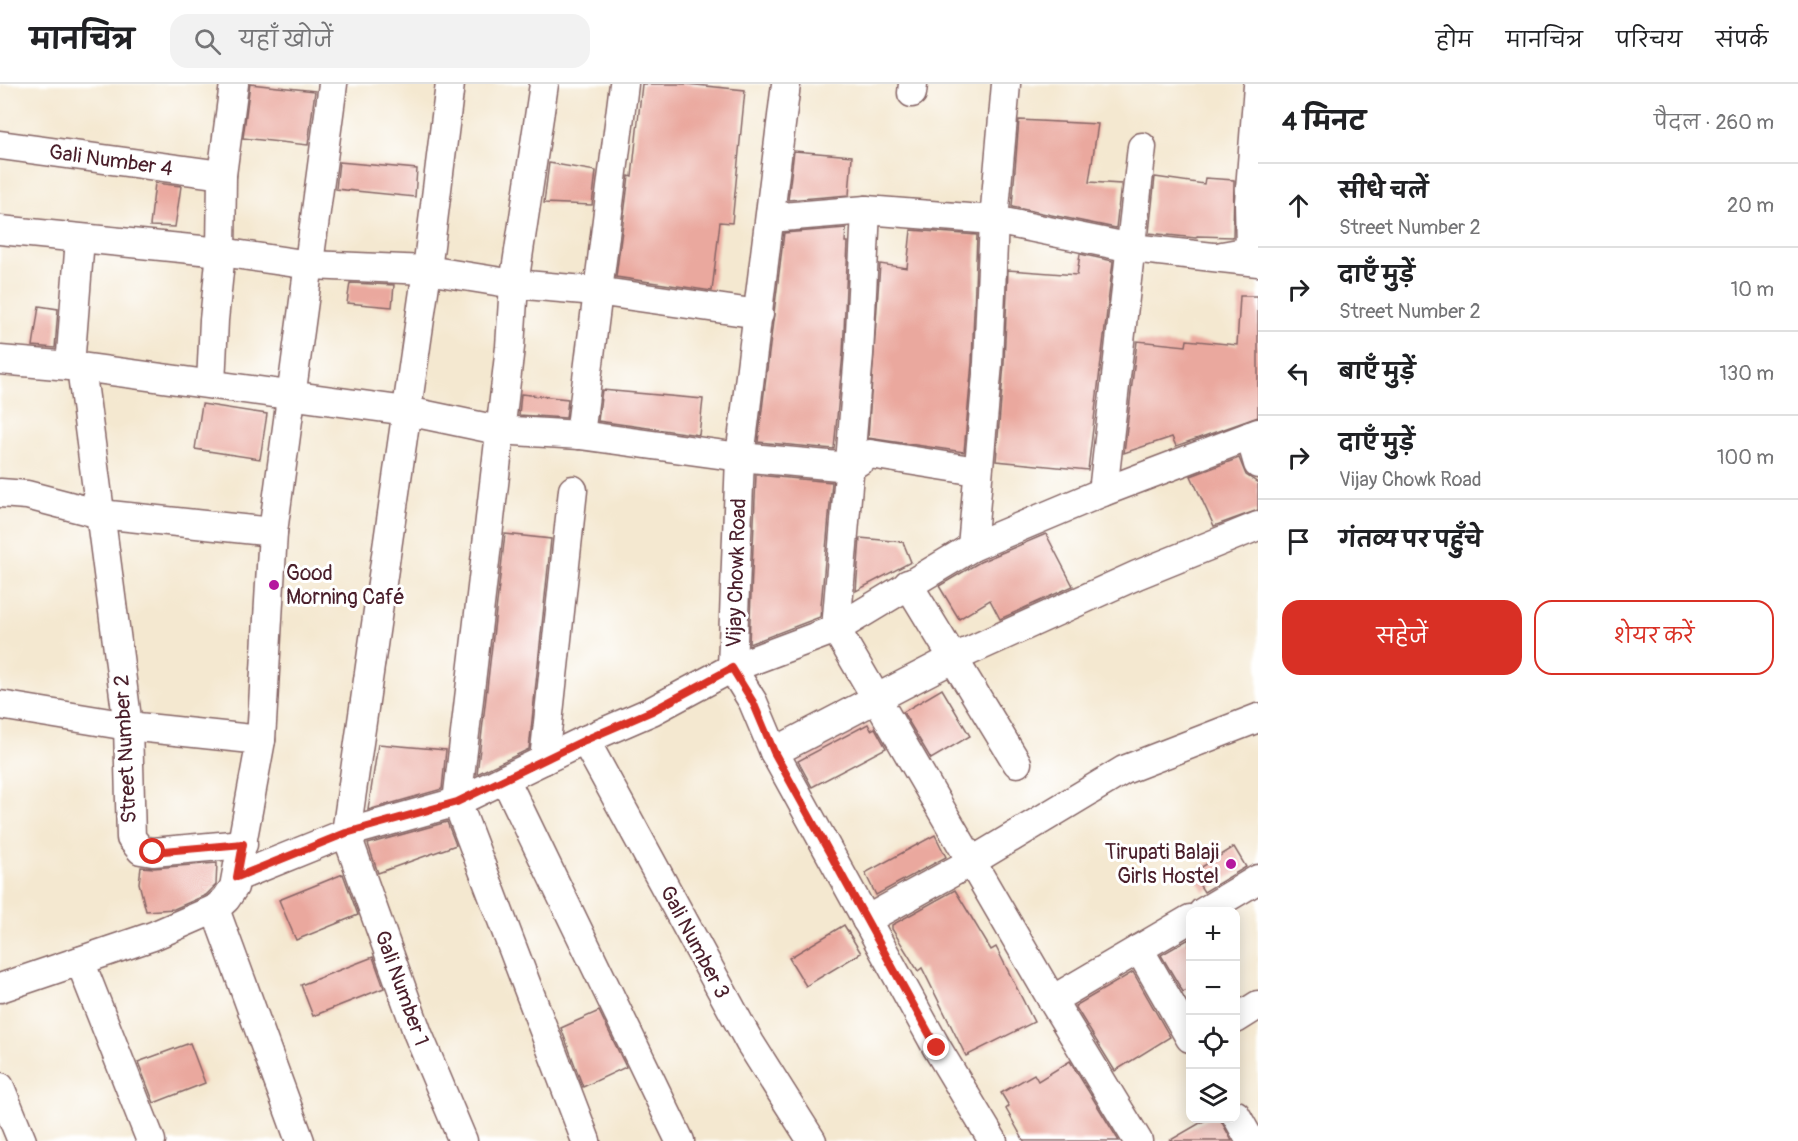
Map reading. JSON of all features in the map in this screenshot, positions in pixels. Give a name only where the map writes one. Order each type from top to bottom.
[{"type":"street","points":[[211,384],[214,320],[221,252],[222,175],[234,84]]},
{"type":"street","points":[[0,988],[153,936],[215,909],[226,899],[237,877],[261,740],[273,532],[333,84]]},
{"type":"street","points":[[346,833],[427,270],[450,84]]},
{"type":"street","points":[[544,84],[513,284],[510,347],[498,430],[457,802],[586,1141]]},
{"type":"street","points":[[580,435],[596,291],[624,84]]},
{"type":"street","name":"Vijay Chowk Road","points":[[786,84],[740,457],[732,668],[753,702],[774,752],[866,920],[937,1048],[993,1141]]},
{"type":"street","points":[[972,547],[988,363],[994,220],[1006,84]]},
{"type":"street","points":[[1215,257],[1250,250],[1249,202],[1258,86]]},
{"type":"street","name":"Gali Number 4","points":[[0,145],[222,175]]},
{"type":"street","points":[[1103,492],[1142,147]]},
{"type":"street","points":[[770,218],[866,210],[994,220],[1132,248],[1258,262]]},
{"type":"street","points":[[866,210],[850,467],[836,629],[1052,1000],[1138,1141]]},
{"type":"street","points":[[0,230],[221,252],[310,265],[427,270],[513,284],[596,291],[759,314]]},
{"type":"street","name":"Street Number 2","points":[[80,239],[76,366],[100,514],[128,726],[129,827],[135,845],[141,850],[153,852],[243,844]]},
{"type":"street","points":[[0,360],[76,366],[407,411],[498,430],[580,435],[740,457],[850,467],[870,454],[977,471]]},
{"type":"street","points":[[237,877],[346,833],[457,802],[585,740],[652,711],[732,668],[836,629],[972,547],[1103,492],[1254,435],[1258,464]]},
{"type":"street","points":[[544,760],[573,490]]},
{"type":"street","points":[[0,493],[27,495],[100,514],[273,532]]},
{"type":"street","points":[[774,752],[954,658],[1137,575],[1258,526]]},
{"type":"street","points":[[908,584],[1017,763]]},
{"type":"street","points":[[0,705],[128,726],[261,740]]},
{"type":"street","points":[[866,920],[971,862],[1124,770],[1258,718]]},
{"type":"street","name":"Gali Number 3","points":[[585,740],[750,1043],[812,1141]]},
{"type":"street","points":[[505,779],[680,1141]]},
{"type":"street","name":"Gali Number 1","points":[[346,833],[418,1034],[463,1141]]},
{"type":"street","points":[[1211,907],[1258,879]]},
{"type":"street","points":[[215,909],[300,1141]]},
{"type":"street","points":[[1052,1000],[1186,922]]},
{"type":"street","points":[[1139,950],[1186,1030]]},
{"type":"street","points":[[80,962],[151,1141]]},
{"type":"street","points":[[1240,1016],[1258,1005]]},
{"type":"street","points":[[0,1087],[22,1141]]},
{"type":"street","points":[[1240,1121],[1252,1138]]},
{"type":"building","points":[[250,84],[315,91],[308,145],[243,138]]},
{"type":"building","points":[[642,84],[686,84],[745,90],[732,223],[720,222],[712,291],[616,277],[629,176],[632,177]]},
{"type":"building","points":[[1019,120],[1098,124],[1089,182],[1121,184],[1116,228],[1012,207]]},
{"type":"building","points":[[794,151],[852,156],[849,195],[788,200]]},
{"type":"building","points":[[339,162],[417,169],[415,197],[336,189]]},
{"type":"building","points":[[549,163],[596,171],[592,205],[544,203]]},
{"type":"building","points":[[1155,177],[1204,184],[1205,178],[1234,180],[1233,237],[1197,236],[1196,238],[1149,233]]},
{"type":"building","points":[[155,183],[181,186],[175,227],[150,226]]},
{"type":"building","points":[[846,228],[845,242],[848,242],[843,353],[834,449],[758,442],[784,233]]},
{"type":"building","points":[[911,230],[977,235],[972,362],[964,452],[868,438],[880,264],[907,268]]},
{"type":"building","points":[[1080,254],[1113,261],[1088,470],[996,461],[1004,364],[1008,270],[1077,275]]},
{"type":"building","points":[[350,283],[394,285],[392,307],[347,303]]},
{"type":"building","points":[[1240,296],[1258,296],[1258,417],[1176,446],[1172,437],[1124,453],[1137,341],[1186,346],[1187,340],[1237,345]]},
{"type":"building","points":[[39,306],[58,309],[55,348],[33,346]]},
{"type":"building","points":[[602,390],[703,399],[699,435],[598,421]]},
{"type":"building","points":[[521,394],[568,399],[566,418],[519,415]]},
{"type":"building","points":[[202,404],[267,414],[260,459],[195,449]]},
{"type":"building","points":[[1239,458],[1246,475],[1258,483],[1258,510],[1214,526],[1191,476]]},
{"type":"building","points":[[756,475],[832,482],[820,617],[749,644]]},
{"type":"building","points":[[505,534],[551,539],[529,749],[477,774]]},
{"type":"building","points":[[1046,534],[1073,586],[1000,619],[990,600],[959,619],[939,586],[980,562]]},
{"type":"building","points":[[860,538],[903,542],[911,562],[856,591]]},
{"type":"building","points":[[942,689],[970,736],[931,759],[903,712]]},
{"type":"building","points":[[868,724],[871,730],[875,728],[886,748],[812,787],[798,761]]},
{"type":"building","points":[[378,744],[446,750],[442,789],[368,810]]},
{"type":"building","points":[[447,822],[456,845],[378,873],[368,844]]},
{"type":"building","points":[[935,835],[946,857],[876,895],[865,873]]},
{"type":"building","points":[[1234,847],[1246,867],[1204,892],[1192,873]]},
{"type":"building","points":[[217,863],[216,885],[206,895],[174,909],[146,911],[139,883],[141,867]]},
{"type":"building","points":[[343,874],[358,915],[296,940],[279,900]]},
{"type":"building","points":[[955,890],[991,950],[996,947],[1034,1022],[966,1056],[922,968],[918,971],[892,929],[892,925]]},
{"type":"building","points":[[844,925],[861,953],[806,986],[789,958]]},
{"type":"building","points":[[1186,941],[1186,990],[1183,992],[1161,955]]},
{"type":"building","points":[[373,957],[384,988],[313,1016],[301,985]]},
{"type":"building","points":[[1133,972],[1170,1037],[1115,1071],[1075,1006]]},
{"type":"building","points":[[599,1011],[626,1067],[583,1087],[561,1028]]},
{"type":"building","points":[[190,1043],[205,1083],[154,1103],[138,1062]]},
{"type":"building","points":[[1070,1061],[1119,1141],[1024,1141],[1006,1109],[1009,1106],[1001,1093],[1034,1074],[1038,1081]]},
{"type":"building","points":[[1200,1123],[1222,1123],[1232,1141],[1169,1141]]},
{"type":"place","name":"Good Morning Café","points":[[274,585]]},
{"type":"place","name":"Tirupati Balaji Girls Hostel","points":[[1231,864]]},
{"type":"route","points":[[153,852],[243,844],[237,877],[346,833],[457,802],[585,740],[652,711],[732,668],[753,702],[774,752],[937,1048]]}]
